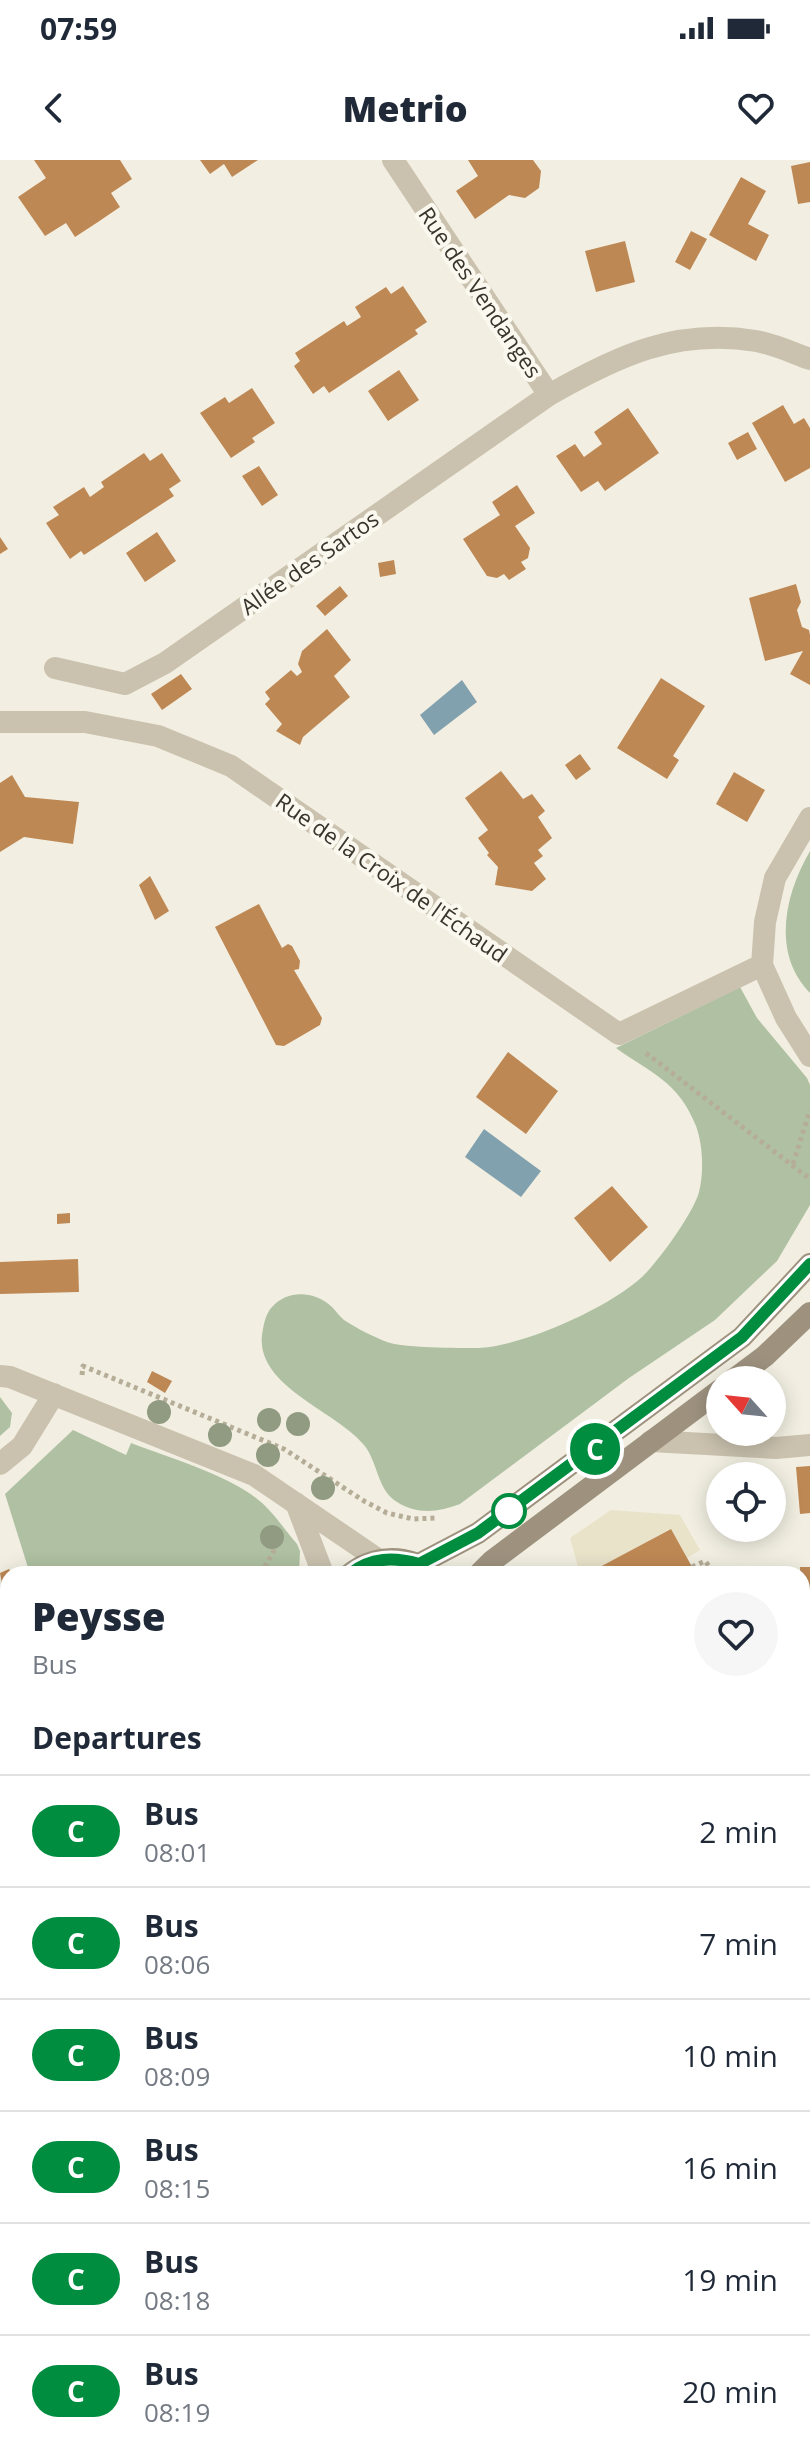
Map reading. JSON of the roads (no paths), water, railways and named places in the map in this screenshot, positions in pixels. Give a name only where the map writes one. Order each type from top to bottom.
[{"type":"main road","points":[[429,1566],[742,1337],[810,1264]]},
{"type":"main road","points":[[752,1366],[810,1313]]},
{"type":"main road","points":[[487,1566],[706,1400]]},
{"type":"main road","points":[[359,1566],[379,1560],[400,1559],[418,1566]]},
{"type":"street","name":"Rue des Vendanges","points":[[393,160],[549,395],[595,368],[643,348],[694,338],[757,341],[810,359]]},
{"type":"street","name":"Allée des Sartos","points":[[55,668],[125,684],[165,663],[549,395]]},
{"type":"street","name":"Rue de la Croix de l'Échaud","points":[[0,722],[85,722],[144,733],[231,766],[619,1034],[762,965]]},
{"type":"street","points":[[810,818],[775,878],[765,922],[762,965],[786,1018],[810,1056]]},
{"type":"street","points":[[786,1018],[810,1028]]},
{"type":"street","points":[[0,1376],[64,1398],[254,1475],[379,1560]]},
{"type":"street","points":[[0,1464],[22,1446],[64,1398]]},
{"type":"street","points":[[651,1441],[776,1448],[810,1445]]},
{"type":"street","points":[[296,1503],[320,1566]]},
{"type":"water","points":[[462,680],[477,702],[434,735],[420,715]]},
{"type":"water","points":[[484,1129],[541,1171],[521,1197],[465,1157]]}]
